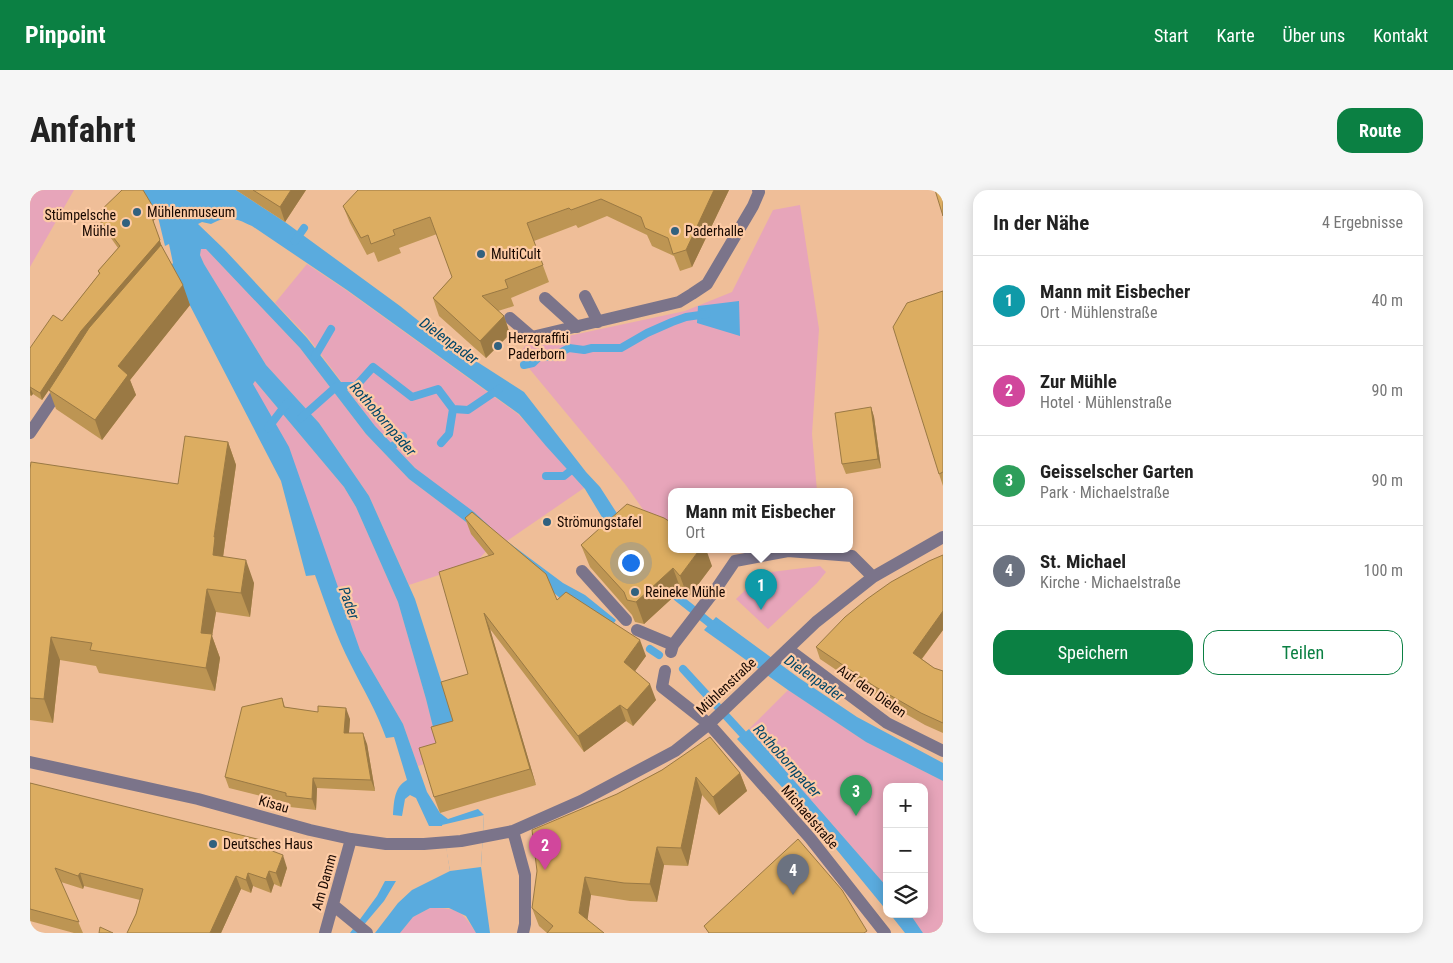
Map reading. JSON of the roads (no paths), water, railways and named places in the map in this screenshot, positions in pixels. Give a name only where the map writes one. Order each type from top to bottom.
[{"type":"street","points":[[510,318],[532,337],[679,302],[707,284],[753,206],[759,192],[758,190]]},
{"type":"street","points":[[585,296],[598,322]]},
{"type":"street","points":[[545,298],[577,327]]},
{"type":"street","points":[[30,433],[68,376]]},
{"type":"street","name":"Mühlenstraße","points":[[512,831],[581,801],[675,751],[728,707],[816,622],[874,577],[943,537]]},
{"type":"street","points":[[637,630],[672,648],[734,561],[777,553]]},
{"type":"street","points":[[814,553],[852,556],[874,577]]},
{"type":"street","points":[[582,570],[626,620]]},
{"type":"street","name":"Auf den Dielen","points":[[788,648],[887,723],[943,751]]},
{"type":"street","name":"Michaelstraße","points":[[665,671],[662,687],[712,721],[810,838],[885,933]]},
{"type":"street","name":"Kisau","points":[[30,762],[198,799],[351,840],[404,845],[431,844],[461,842],[512,831]]},
{"type":"street","points":[[512,831],[526,875],[526,924],[523,933]]},
{"type":"street","name":"Am Damm","points":[[325,933],[351,840]]},
{"type":"street","points":[[333,905],[361,929]]},
{"type":"water","points":[[142,190],[236,190],[285,222],[400,306],[440,338],[524,392],[586,472],[600,487],[629,532],[617,542],[585,489],[519,414],[347,290],[246,223],[236,219],[222,219],[211,224],[202,222],[198,224],[224,249],[307,338],[375,426],[415,468],[474,512],[500,536],[563,583],[585,595],[616,620],[609,631],[572,608],[494,543],[409,479],[366,434],[300,348],[206,249],[201,249],[200,255],[204,264],[266,365],[319,423],[369,496],[415,599],[459,737],[437,743],[398,602],[356,507],[344,487],[255,381],[253,384],[289,447],[360,650],[403,724],[427,792],[440,813],[448,819],[478,809],[484,815],[481,867],[490,933],[476,933],[466,916],[449,908],[430,908],[413,917],[400,933],[375,933],[398,903],[412,890],[450,871],[443,826],[429,826],[416,798],[410,795],[405,799],[402,816],[393,815],[397,791],[407,780],[394,737],[386,738],[341,643],[315,575],[306,576],[281,481],[170,267],[173,263],[169,244],[165,246],[158,217]]},
{"type":"water","points":[[739,301],[740,336],[697,323],[698,306]]},
{"type":"water","points":[[716,617],[799,678],[857,717],[943,763],[943,781],[866,742],[788,690],[704,630]]},
{"type":"water","points":[[749,729],[883,882],[883,906],[809,816],[737,739]]},
{"type":"water","points":[[385,881],[396,881],[384,901],[357,933],[350,933],[377,896]]},
{"type":"water","points":[[893,918],[913,918],[923,933],[905,933]]},
{"type":"waterway","points":[[295,241],[304,228]]},
{"type":"waterway","points":[[524,365],[533,363],[540,356],[552,357],[569,348],[584,350],[592,348],[621,348],[647,333],[672,322],[686,317],[707,314]]},
{"type":"waterway","points":[[314,358],[331,329]]},
{"type":"waterway","points":[[301,418],[337,386],[356,386],[373,367],[412,397],[438,389],[453,409],[468,410],[499,389]]},
{"type":"waterway","points":[[268,428],[287,403]]},
{"type":"waterway","points":[[441,443],[449,434],[453,409]]},
{"type":"waterway","points":[[389,450],[403,436]]},
{"type":"waterway","points":[[546,476],[564,476],[574,468]]},
{"type":"waterway","name":"Dielenpader","points":[[677,597],[716,628]]},
{"type":"waterway","name":"Rothobornpader","points":[[650,649],[659,655]]},
{"type":"waterway","name":"Rothobornpader","points":[[683,669],[750,742]]},
{"type":"place","name":"Mühlenmuseum","points":[[137,212]]},
{"type":"place","name":"Stümpelsche Mühle","points":[[126,223]]},
{"type":"place","name":"Paderhalle","points":[[675,231]]},
{"type":"place","name":"MultiCult","points":[[481,254]]},
{"type":"place","name":"Herzgraffiti Paderborn","points":[[498,346]]},
{"type":"place","name":"Strömungstafel","points":[[547,522]]},
{"type":"place","name":"Reineke Mühle","points":[[635,592]]},
{"type":"place","name":"Mann mit Eisbecher","points":[[761,610]]},
{"type":"place","name":"Geisselscher Garten","points":[[856,816]]},
{"type":"place","name":"Deutsches Haus","points":[[213,844]]},
{"type":"place","name":"Zur Mühle","points":[[545,870]]},
{"type":"place","name":"St. Michael","points":[[793,895]]},
{"type":"water label","name":"Pader","points":[[349,603]]}]
